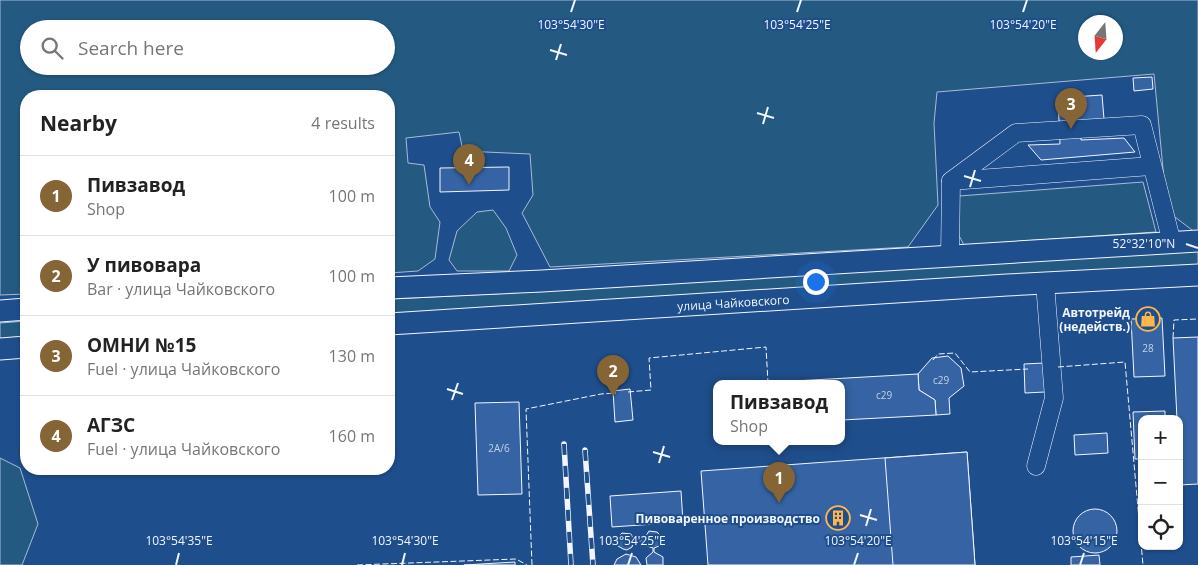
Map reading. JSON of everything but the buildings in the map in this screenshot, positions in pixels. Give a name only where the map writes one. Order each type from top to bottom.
[{"type":"main road","points":[[395,288],[542,281],[1198,241]]},
{"type":"main road","name":"улица Чайковского","points":[[395,324],[1045,282],[1198,275]]},
{"type":"main road","points":[[0,311],[20,310]]},
{"type":"main road","points":[[0,349],[20,347]]},
{"type":"lane","points":[[951,181],[1016,133],[1142,125],[1172,243]]},
{"type":"lane","points":[[951,181],[1151,166]]},
{"type":"lane","points":[[950,255],[951,181]]},
{"type":"lane","points":[[1036,466],[1054,398],[1045,282]]},
{"type":"shaded area","points":[[0,0],[1198,0],[1198,233],[1167,211],[1154,74],[937,92],[934,123],[938,205],[908,247],[550,267],[522,213],[533,195],[530,154],[463,151],[459,132],[406,138],[408,163],[424,165],[430,207],[440,222],[435,259],[418,271],[395,273],[395,90],[20,90],[20,294],[0,295]]},
{"type":"shaded area","points":[[1143,182],[1156,232],[964,245],[955,228],[959,196]]},
{"type":"shaded area","points":[[493,210],[506,228],[517,255],[509,271],[457,271],[449,260],[457,231],[477,212]]},
{"type":"shaded area","points":[[1198,249],[1198,266],[395,316],[395,299],[512,293],[830,270]]},
{"type":"shaded area","points":[[20,321],[20,338],[0,340],[0,323]]},
{"type":"shaded area","points":[[0,458],[20,468],[20,475],[22,475],[38,524],[22,565],[0,565]]},
{"type":"railway","points":[[564,444],[571,565]]},
{"type":"railway","points":[[585,450],[593,565]]},
{"type":"fence","points":[[1173,338],[1174,320],[1198,319]]},
{"type":"fence","points":[[628,392],[651,390],[649,358],[766,347],[768,380]]},
{"type":"fence","points":[[933,360],[938,354],[955,353],[970,372],[1028,369]]},
{"type":"fence","points":[[1058,367],[1125,362],[1143,565]]},
{"type":"fence","points":[[532,565],[526,409],[601,394],[616,393]]},
{"type":"fence","points":[[357,565],[516,559],[527,565]]},
{"type":"place","name":"ОМНИ №15","points":[[1071,129]]},
{"type":"place","name":"АГЗС","points":[[469,185]]},
{"type":"place","name":"Автотрейд (недейств.)","points":[[1148,319]]},
{"type":"place","name":"У пивовара","points":[[613,396]]},
{"type":"place","name":"Пивзавод","points":[[779,503]]},
{"type":"place","name":"Пивоваренное производство","points":[[838,518]]}]
